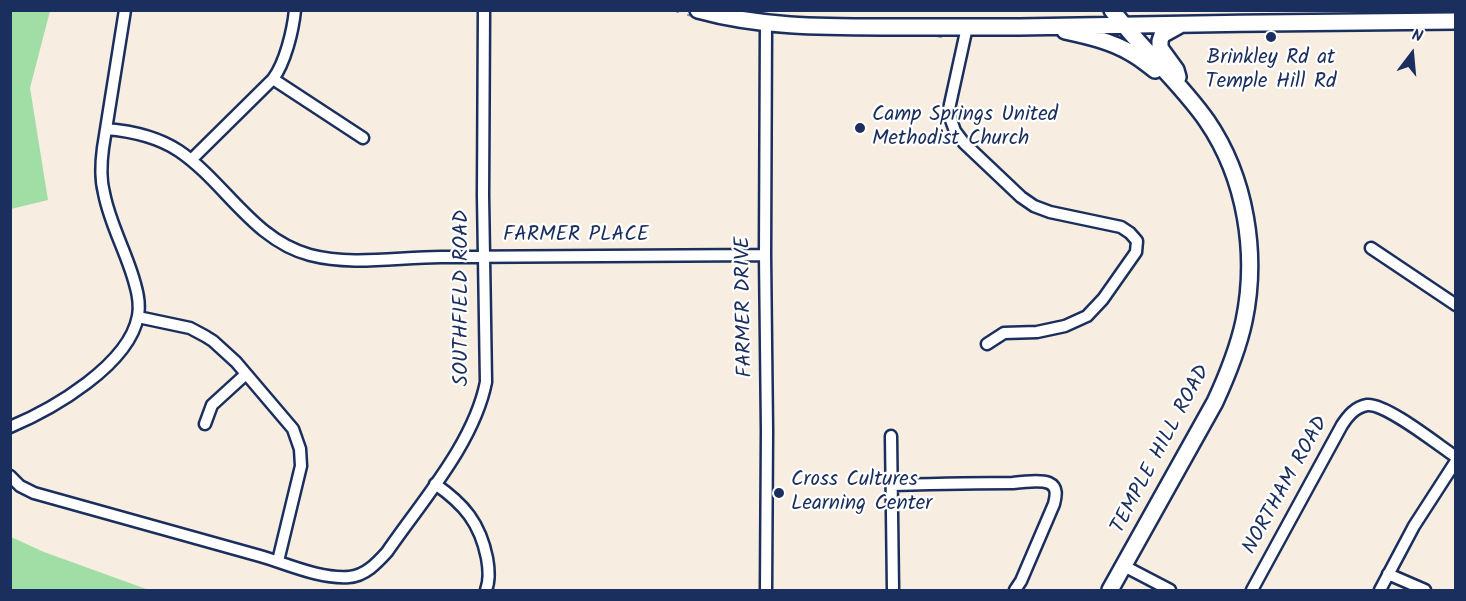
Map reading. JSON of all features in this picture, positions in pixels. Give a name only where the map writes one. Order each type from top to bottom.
[{"type":"main road","points":[[698,10],[713,15],[766,24],[819,27],[1455,21]]},
{"type":"main road","name":"TEMPLE HILL ROAD","points":[[1110,591],[1226,379],[1240,337],[1250,273],[1249,245],[1240,193],[1221,145],[1206,120],[1112,10]]},
{"type":"main road","points":[[1180,25],[1162,35],[1160,48],[1176,70],[1181,90]]},
{"type":"main road","points":[[1047,26],[1092,37],[1132,53],[1181,90]]},
{"type":"street","points":[[10,427],[35,416],[101,371],[125,344],[138,317],[139,304],[135,283],[103,192],[102,159],[125,10]]},
{"type":"street","points":[[191,160],[273,79],[282,65],[295,10]]},
{"type":"street","name":"SOUTHFIELD ROAD","points":[[10,476],[20,486],[34,493],[332,576],[348,577],[371,568],[387,552],[466,437],[477,413],[486,382],[483,256],[484,10]]},
{"type":"street","name":"FARMER DRIVE","points":[[766,24],[766,591]]},
{"type":"street","points":[[967,27],[948,109],[955,131],[1021,197],[1034,206],[1050,212],[1120,228],[1130,233],[1137,241],[1136,252],[1103,299],[1087,316],[1065,326],[1036,332],[1004,333],[987,344]]},
{"type":"street","points":[[273,79],[363,138]]},
{"type":"street","name":"FARMER PLACE","points":[[106,129],[145,135],[177,149],[271,238],[308,255],[360,260],[483,256],[765,255]]},
{"type":"street","points":[[1371,248],[1455,305]]},
{"type":"street","points":[[138,317],[190,328],[205,336],[228,354],[293,429],[300,449],[301,466],[278,561]]},
{"type":"street","points":[[206,424],[212,405],[246,374]]},
{"type":"street","name":"NORTHAM ROAD","points":[[1252,591],[1342,425],[1356,409],[1368,405],[1385,410],[1402,419],[1455,459]]},
{"type":"street","points":[[891,436],[893,591]]},
{"type":"street","points":[[1380,591],[1414,526],[1455,459]]},
{"type":"street","points":[[892,485],[1030,482],[1048,483],[1053,486],[1056,494],[1054,504],[1015,591]]},
{"type":"street","points":[[435,484],[460,503],[477,526],[488,566],[489,577],[486,591]]},
{"type":"street","points":[[1124,566],[1170,591]]},
{"type":"street","points":[[1388,574],[1425,591]]},
{"type":"green space","points":[[11,10],[50,11],[30,88],[48,200],[11,209]]},
{"type":"green space","points":[[11,537],[44,552],[149,590],[11,590]]},
{"type":"waterway","points":[[674,10],[678,12]]},
{"type":"waterway","points":[[688,15],[697,17]]},
{"type":"waterway","points":[[785,33],[872,34]]},
{"type":"waterway","points":[[929,34],[941,37]]},
{"type":"place","name":"Brinkley Rd at Temple Hill Rd","points":[[1271,37]]},
{"type":"place","name":"Camp Springs United Methodist Church","points":[[860,128]]},
{"type":"place","name":"Cross Cultures Learning Center","points":[[779,493]]}]
